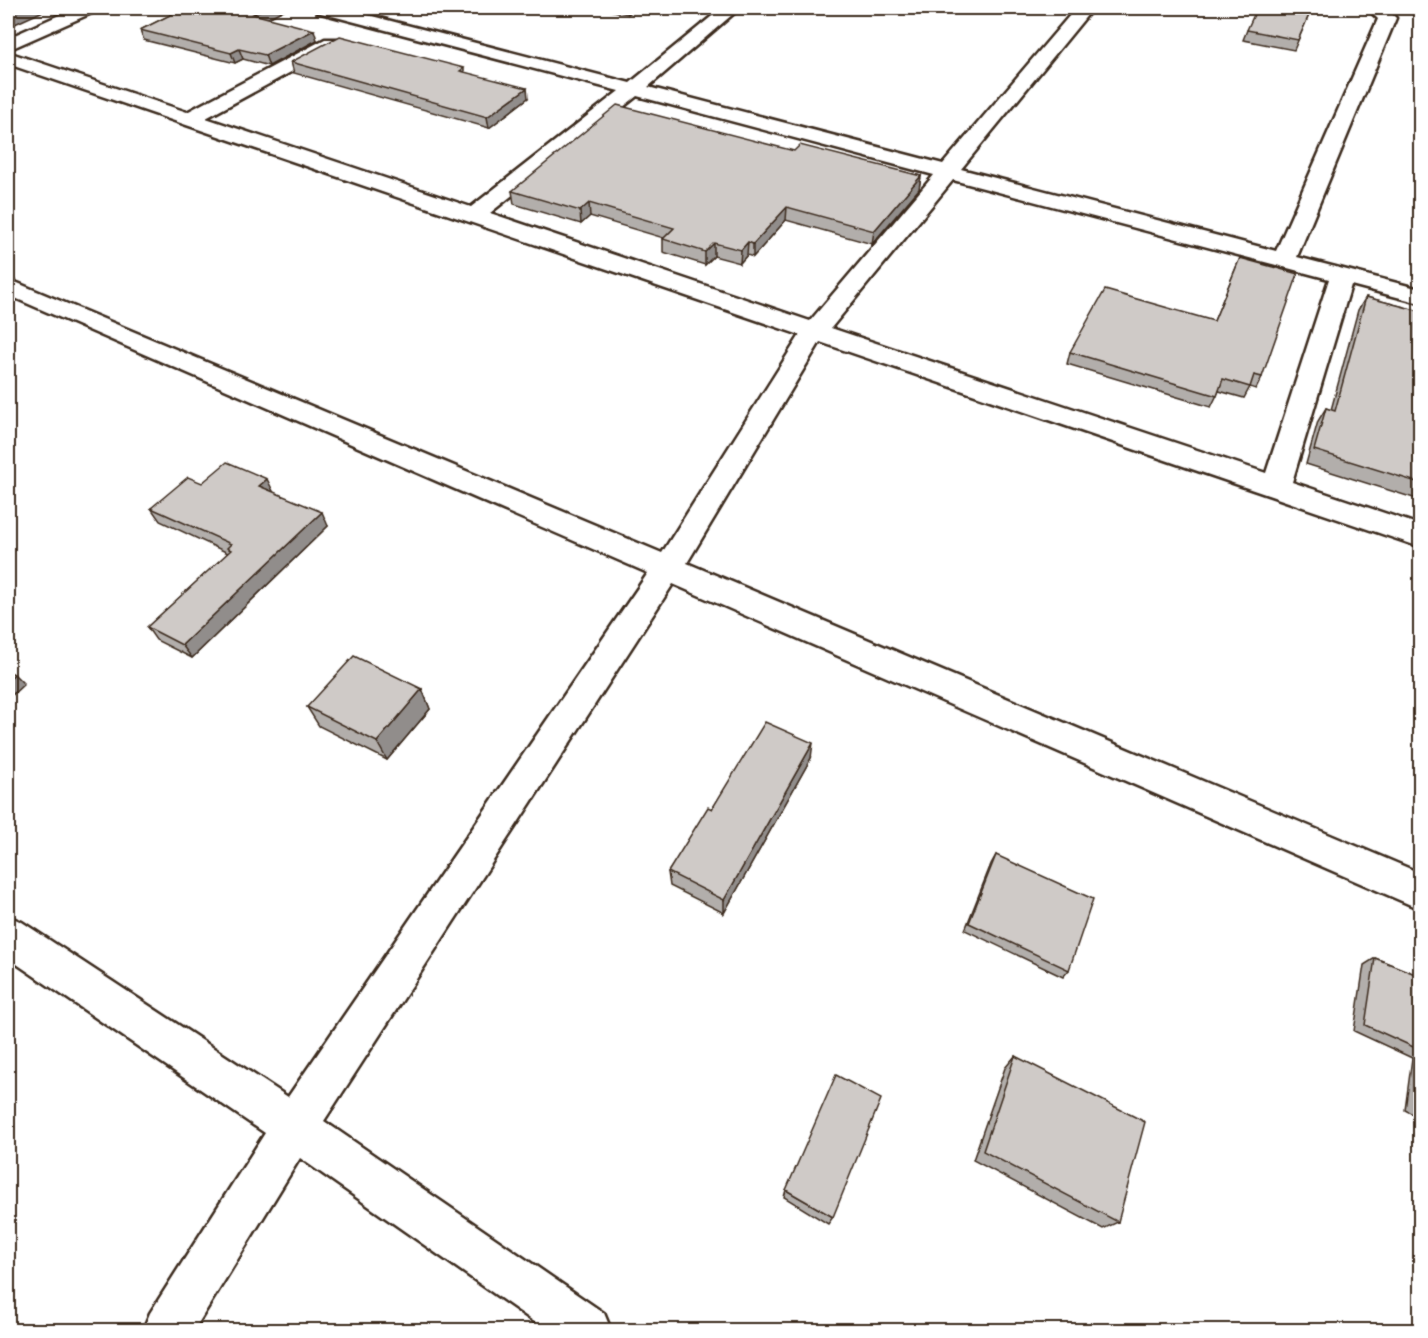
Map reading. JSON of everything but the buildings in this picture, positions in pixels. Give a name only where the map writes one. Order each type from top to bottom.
[{"type":"street","points":[[8,45],[88,8]]},
{"type":"street","points":[[324,8],[1420,296]]},
{"type":"street","points":[[191,118],[395,8]]},
{"type":"street","points":[[473,216],[732,8]]},
{"type":"street","points":[[167,1330],[294,1127],[668,568],[814,332],[1085,8]]},
{"type":"street","points":[[1284,260],[1387,18],[1376,8]]},
{"type":"street","points":[[8,57],[1420,536]]},
{"type":"street","points":[[1276,487],[1342,275]]},
{"type":"street","points":[[8,286],[1420,891]]},
{"type":"street","points":[[8,935],[294,1127],[587,1330]]}]
